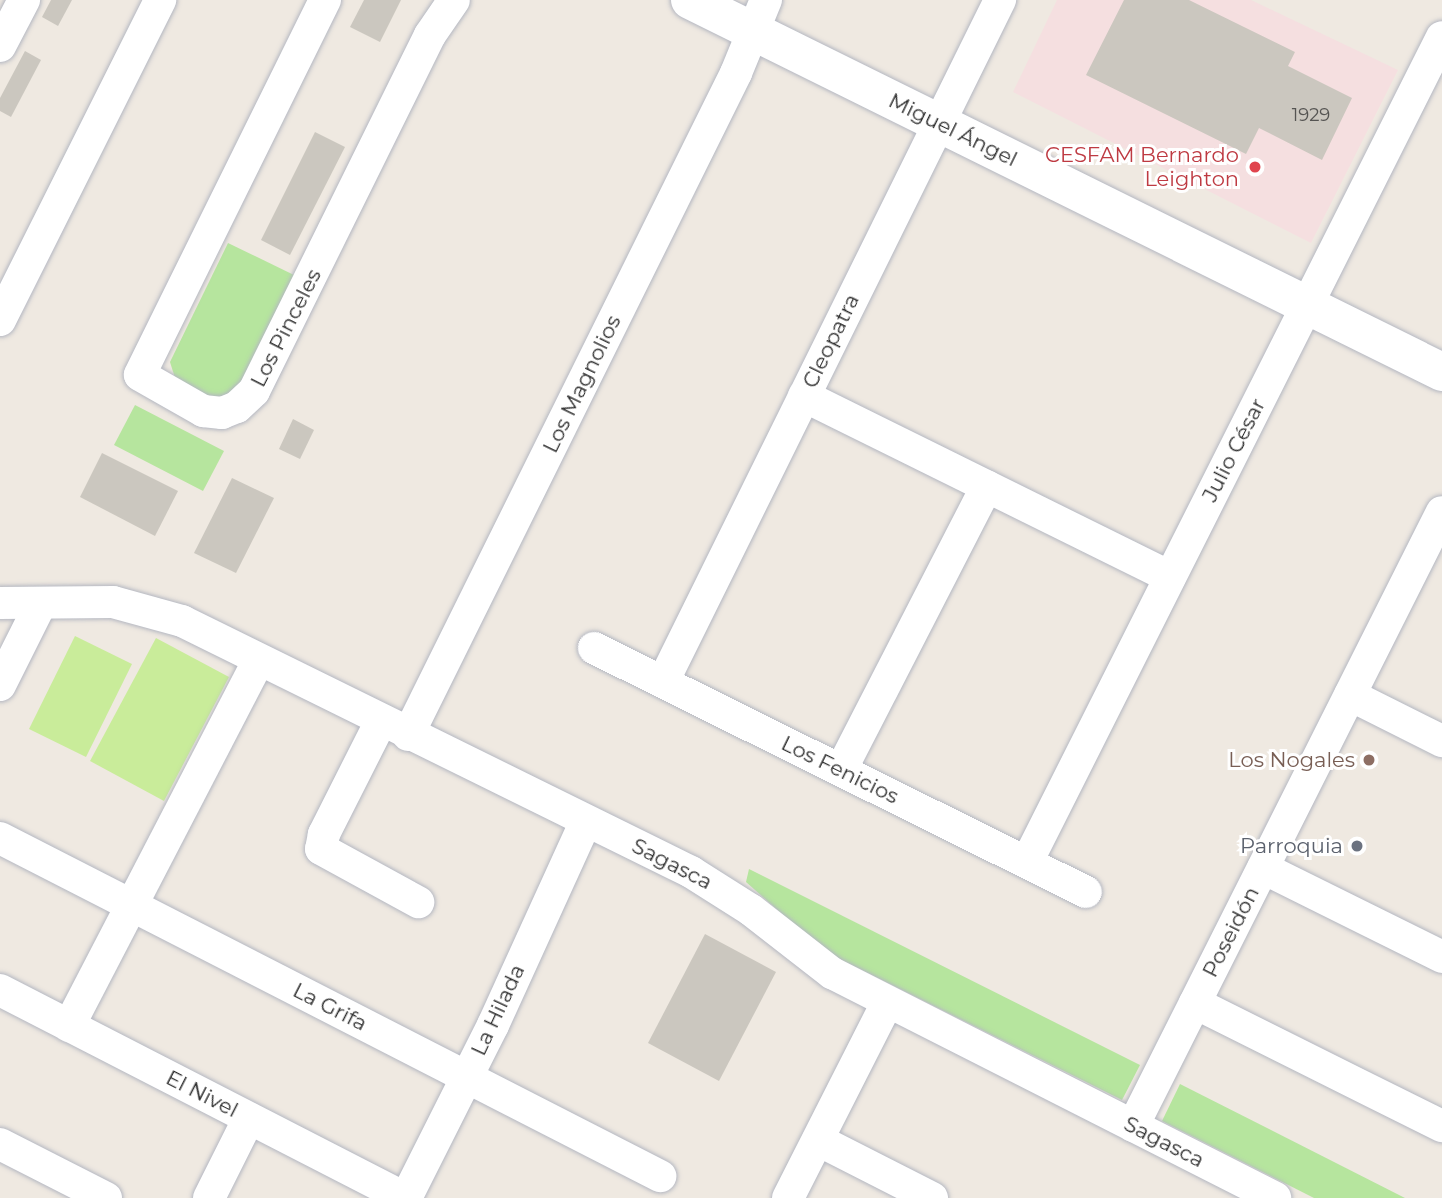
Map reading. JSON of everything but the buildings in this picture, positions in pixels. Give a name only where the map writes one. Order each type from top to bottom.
[{"type":"street","points":[[0,46],[24,0]]},
{"type":"street","points":[[0,320],[160,0]]},
{"type":"street","name":"Los Pinceles","points":[[325,0],[140,375],[203,411],[222,413],[237,407],[254,391],[430,35],[454,0]]},
{"type":"street","name":"Miguel Ángel","points":[[690,0],[759,15],[937,123],[1442,372]]},
{"type":"street","name":"Cleopatra","points":[[663,682],[1000,0]]},
{"type":"street","name":"Los Magnolios","points":[[408,735],[736,73],[759,15]]},
{"type":"street","name":"Julio César","points":[[1027,862],[1442,37]]},
{"type":"street","points":[[804,396],[1170,577]]},
{"type":"street","points":[[841,770],[987,486]]},
{"type":"street","name":"Poseidón","points":[[1133,1126],[1350,695],[1429,568],[1442,512]]},
{"type":"street","name":"Sagasca","points":[[0,603],[40,605],[89,601],[137,606],[182,621],[723,890],[807,957],[887,1003],[1275,1198]]},
{"type":"street","points":[[0,685],[40,605]]},
{"type":"street","name":"Los Fenicios","points":[[594,648],[1086,892]]},
{"type":"street","points":[[69,1026],[259,660]]},
{"type":"street","points":[[1350,695],[1442,741]]},
{"type":"street","points":[[381,721],[321,839],[321,849],[418,902]]},
{"type":"street","name":"La Hilada","points":[[405,1198],[467,1077],[586,821]]},
{"type":"street","name":"La Grifa","points":[[0,838],[660,1175]]},
{"type":"street","points":[[1263,868],[1442,957]]},
{"type":"street","name":"El Nivel","points":[[0,990],[405,1198]]},
{"type":"street","points":[[788,1198],[887,1003]]},
{"type":"street","points":[[1195,1003],[1442,1126]]},
{"type":"street","points":[[209,1198],[249,1118]]},
{"type":"street","points":[[818,1140],[932,1198]]},
{"type":"street","points":[[0,1144],[106,1198]]},
{"type":"shaded area","name":"CESFAM Bernardo Leighton","points":[[1057,0],[1251,0],[1398,70],[1311,243],[1013,92]]},
{"type":"green space","points":[[228,243],[296,276],[235,400],[215,402],[176,381],[170,362]]},
{"type":"green space","points":[[135,405],[224,451],[203,491],[114,445]]},
{"type":"green space","points":[[75,636],[132,664],[86,757],[29,729]]},
{"type":"green space","points":[[156,638],[229,677],[164,801],[90,761]]},
{"type":"green space","points":[[749,869],[1140,1065],[1122,1100],[824,951],[746,882]]},
{"type":"green space","points":[[1180,1084],[1405,1198],[1314,1198],[1162,1121]]},
{"type":"place","name":"CESFAM Bernardo Leighton","points":[[1255,167]]},
{"type":"place","name":"Los Nogales","points":[[1369,760]]},
{"type":"place","name":"Parroquia","points":[[1357,846]]}]
